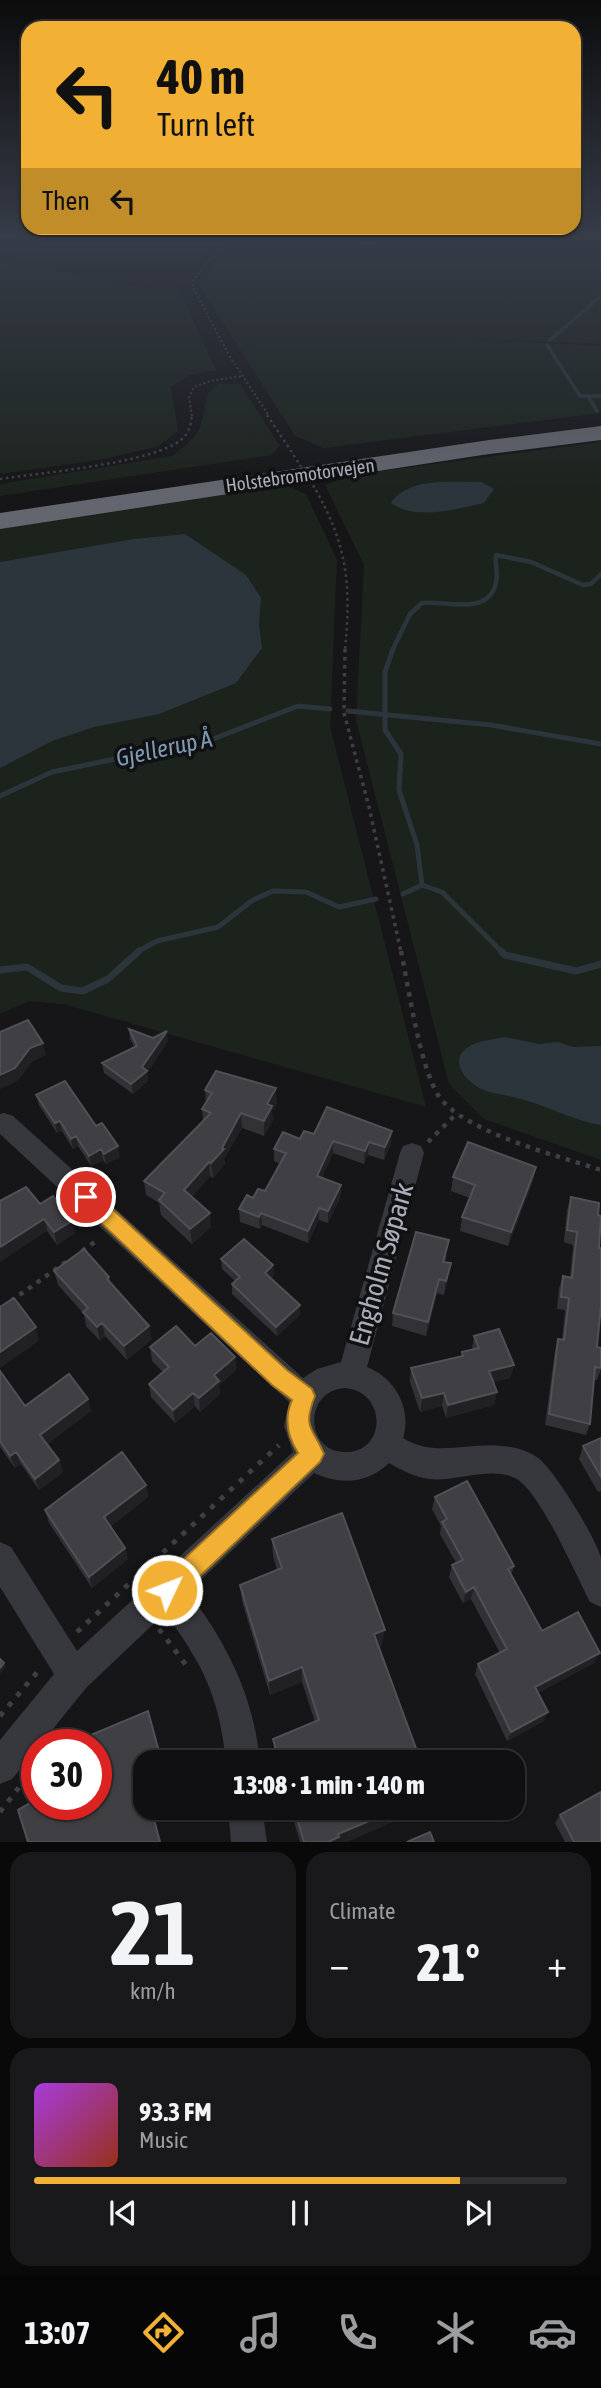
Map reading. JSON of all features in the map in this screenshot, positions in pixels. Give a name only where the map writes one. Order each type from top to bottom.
[{"type":"highway","name":"Holstebromotorvejen","points":[[0,508],[461,439],[601,422]]},
{"type":"highway","name":"Holstebromotorvejen","points":[[0,521],[489,447],[601,433]]},
{"type":"street","points":[[4,1123],[279,1377],[304,1396]]},
{"type":"street","name":"Engholm Søpark","points":[[351,1376],[412,1153]]},
{"type":"street","points":[[337,1375],[351,1376],[372,1384],[387,1401],[391,1430],[386,1444],[370,1459],[350,1467],[335,1466],[313,1454],[303,1441],[298,1426],[298,1411],[304,1396],[313,1386],[337,1375]]},
{"type":"street","points":[[386,1444],[411,1460],[430,1464],[505,1461],[527,1467],[542,1484],[601,1591]]},
{"type":"street","points":[[0,1767],[66,1663],[156,1600],[313,1454]]},
{"type":"street","points":[[0,1558],[66,1663]]},
{"type":"street","points":[[156,1600],[212,1650],[229,1690],[241,1734],[242,1750]]},
{"type":"street","points":[[247,1820],[249,1842]]},
{"type":"path","points":[[211,320],[334,523],[346,566],[349,608],[344,662],[344,713],[369,807],[428,1070],[439,1098],[456,1114],[477,1126],[601,1170]]},
{"type":"path","points":[[0,479],[138,458],[158,452],[180,439],[193,425],[195,415],[189,397],[194,387],[211,380],[243,376]]},
{"type":"path","points":[[412,1153],[456,1114]]},
{"type":"path","points":[[0,1309],[118,1226]]},
{"type":"path","points":[[0,1716],[66,1663],[280,1444],[281,1436]]},
{"type":"path","points":[[156,1600],[188,1669]]},
{"type":"shaded area","points":[[0,320],[193,320],[216,370],[190,375],[171,387],[178,431],[159,446],[105,459],[0,474]]},
{"type":"shaded area","points":[[221,320],[601,320],[601,344],[454,338],[601,346],[601,413],[324,448],[295,436]]},
{"type":"shaded area","points":[[218,384],[240,384],[280,446],[272,455],[0,496],[0,484],[172,456],[195,436],[203,416],[207,394]]},
{"type":"shaded area","points":[[601,442],[601,1160],[484,1119],[449,1084],[356,720],[364,565],[325,485],[352,475]]},
{"type":"shaded area","points":[[482,482],[494,489],[484,503],[424,512],[401,508],[391,503],[399,494],[420,485]]},
{"type":"shaded area","points":[[283,484],[306,494],[337,560],[330,726],[426,1107],[63,1004],[29,1001],[0,1014],[0,528]]},
{"type":"shaded area","points":[[185,534],[246,575],[261,598],[259,625],[262,648],[236,683],[159,714],[94,727],[52,741],[0,768],[0,562],[134,539]]},
{"type":"shaded area","points":[[505,1037],[539,1044],[558,1042],[573,1047],[601,1046],[601,1125],[523,1099],[486,1091],[473,1084],[462,1072],[459,1059],[462,1053],[477,1043]]},
{"type":"building","points":[[28,1020],[43,1043],[30,1048],[15,1068],[0,1075],[0,1032]]},
{"type":"building","points":[[129,1029],[153,1038],[167,1031],[142,1067],[147,1071],[131,1084],[102,1063],[137,1046]]},
{"type":"building","points":[[216,1071],[276,1088],[267,1104],[272,1106],[264,1121],[241,1113],[222,1148],[224,1149],[184,1190],[210,1213],[190,1229],[159,1200],[165,1193],[144,1181],[211,1113],[202,1109],[212,1093],[205,1090]]},
{"type":"building","points":[[65,1081],[96,1126],[102,1123],[118,1146],[104,1154],[101,1149],[89,1156],[76,1136],[71,1139],[60,1121],[55,1123],[36,1095]]},
{"type":"building","points":[[327,1107],[392,1131],[385,1147],[369,1142],[365,1151],[333,1141],[317,1176],[341,1185],[328,1211],[319,1208],[308,1231],[261,1213],[259,1217],[239,1209],[247,1195],[253,1198],[258,1189],[265,1191],[286,1153],[274,1149],[283,1132],[300,1139],[304,1131],[314,1134]]},
{"type":"building","points":[[468,1142],[536,1167],[511,1232],[462,1217],[475,1185],[453,1177]]},
{"type":"building","points":[[26,1187],[40,1204],[53,1196],[72,1221],[54,1232],[44,1219],[0,1247],[0,1201]]},
{"type":"building","points":[[571,1197],[599,1203],[598,1215],[601,1216],[601,1305],[597,1347],[601,1348],[601,1368],[595,1367],[590,1424],[549,1414],[558,1339],[564,1340],[569,1298],[561,1297],[563,1276],[572,1278],[577,1232],[567,1230]]},
{"type":"building","points":[[416,1232],[449,1240],[443,1262],[451,1263],[446,1281],[439,1279],[428,1322],[393,1313]]},
{"type":"building","points":[[244,1239],[273,1265],[265,1273],[300,1305],[276,1327],[232,1284],[240,1277],[221,1259]]},
{"type":"building","points":[[84,1249],[149,1326],[124,1346],[102,1323],[97,1327],[83,1312],[88,1308],[54,1271]]},
{"type":"building","points":[[14,1298],[36,1327],[0,1352],[0,1307]]},
{"type":"building","points":[[176,1326],[195,1346],[211,1333],[235,1357],[214,1375],[219,1381],[199,1398],[193,1393],[173,1410],[149,1384],[169,1367],[150,1347]]},
{"type":"building","points":[[499,1329],[514,1365],[489,1371],[497,1392],[448,1405],[444,1393],[422,1398],[411,1368],[463,1356],[462,1352],[479,1348],[474,1336]]},
{"type":"building","points":[[0,1371],[25,1406],[69,1374],[88,1399],[40,1435],[59,1460],[35,1479],[16,1452],[10,1456],[0,1441]]},
{"type":"building","points":[[601,1438],[601,1477],[583,1446]]},
{"type":"building","points":[[122,1452],[146,1485],[104,1517],[125,1548],[89,1577],[45,1510]]},
{"type":"building","points":[[467,1481],[514,1566],[508,1569],[542,1631],[578,1612],[600,1653],[535,1687],[548,1712],[511,1732],[478,1664],[507,1649],[474,1587],[466,1592],[452,1565],[463,1560],[442,1522],[447,1519],[435,1497]]},
{"type":"building","points":[[342,1513],[385,1630],[374,1634],[417,1750],[276,1750],[273,1739],[319,1720],[302,1667],[269,1681],[240,1585],[282,1568],[272,1539]]},
{"type":"building","points":[[148,1711],[159,1750],[133,1750],[133,1820],[154,1820],[160,1842],[28,1842],[21,1820],[112,1820],[112,1729],[105,1729]]},
{"type":"building","points":[[601,1792],[601,1842],[574,1842],[560,1815]]},
{"type":"building","points":[[298,1820],[371,1820],[338,1834],[339,1837],[328,1842],[304,1842]]},
{"type":"building","points":[[430,1832],[434,1842],[407,1842]]},
{"type":"waterway","points":[[550,340],[573,320]]},
{"type":"waterway","points":[[547,345],[580,396],[601,396]]},
{"type":"waterway","name":"Gjellerup Å","points":[[589,398],[597,411]]},
{"type":"waterway","points":[[392,651],[410,614],[422,603],[465,605],[484,600],[497,580],[496,555],[531,562],[583,585],[591,584],[601,574]]},
{"type":"waterway","points":[[385,715],[385,672],[393,649]]},
{"type":"waterway","name":"Gjellerup Å","points":[[0,796],[52,772],[213,739],[298,706],[330,709]]},
{"type":"waterway","name":"Gjellerup Å","points":[[348,711],[385,715]]},
{"type":"waterway","name":"Gjellerup Å","points":[[385,715],[491,725],[601,744]]},
{"type":"waterway","points":[[385,715],[385,730],[401,754],[399,790],[417,845],[422,885]]},
{"type":"waterway","points":[[403,894],[422,885]]},
{"type":"waterway","points":[[422,885],[442,892],[505,955],[576,971],[601,964]]},
{"type":"waterway","points":[[137,952],[157,941],[218,927],[253,900],[273,891],[306,892],[339,907],[376,899]]},
{"type":"waterway","points":[[0,970],[27,967],[61,988],[83,991],[108,979],[139,951]]},
{"type":"route","points":[[86,1197],[279,1377],[304,1396],[298,1411],[298,1426],[303,1441],[313,1454],[167,1590]]}]
